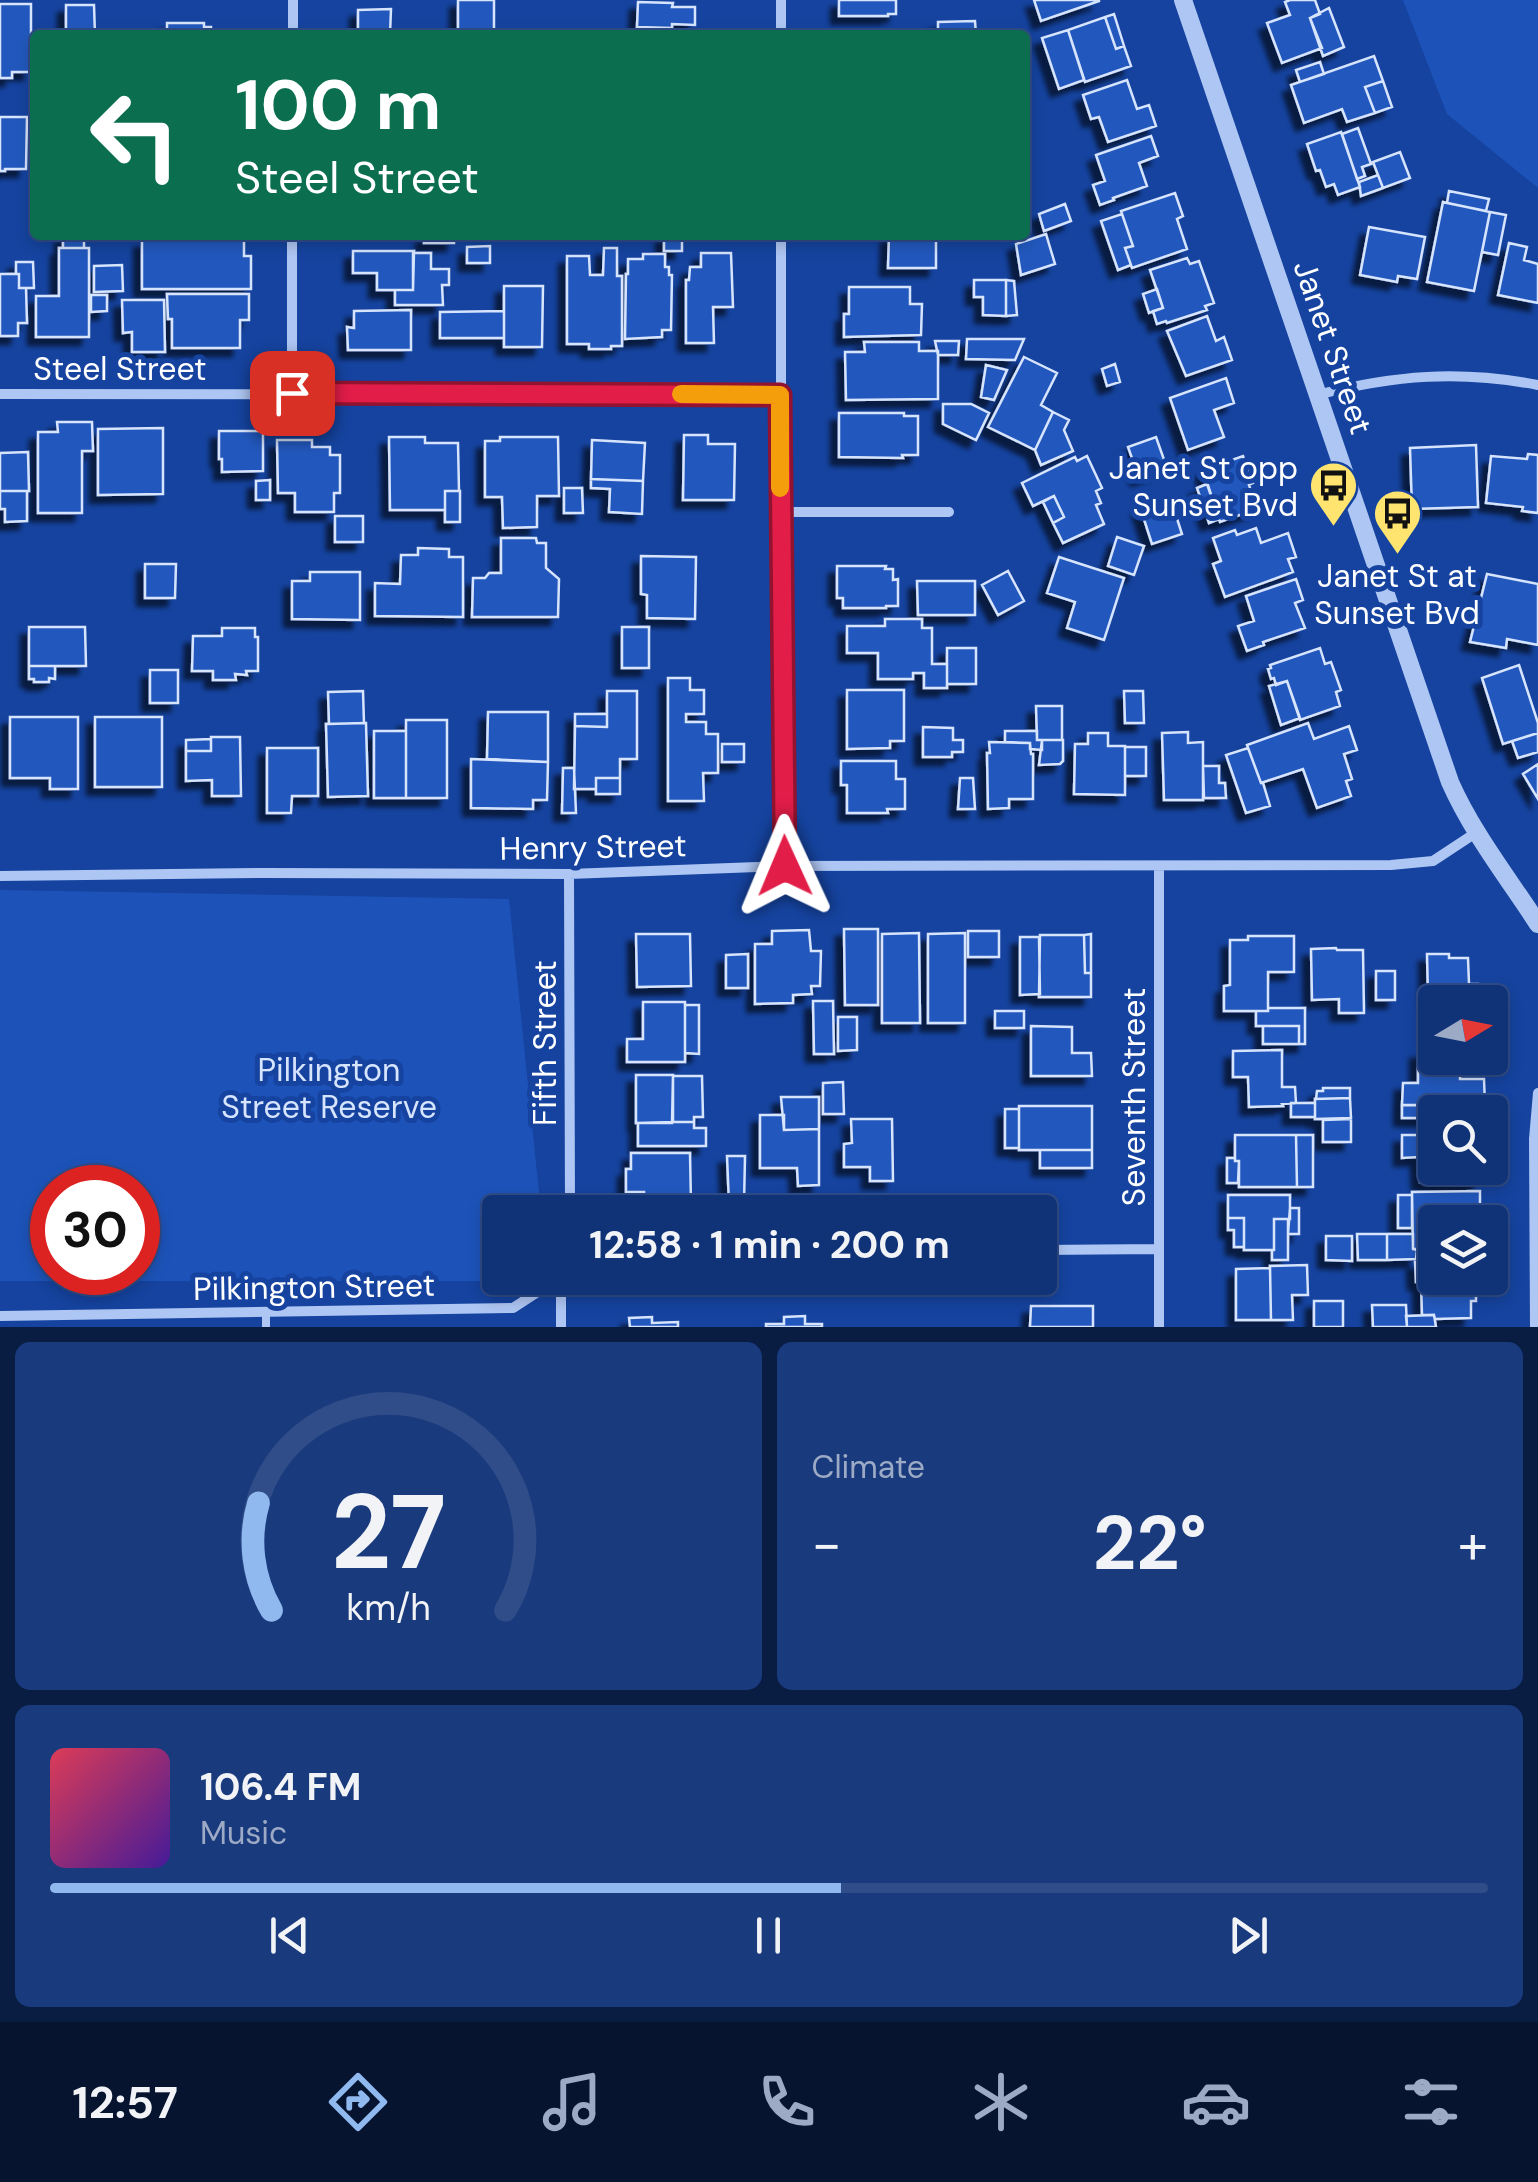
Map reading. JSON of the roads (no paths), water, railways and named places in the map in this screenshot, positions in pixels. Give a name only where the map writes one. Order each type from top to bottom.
[{"type":"street","points":[[293,0],[293,30]]},
{"type":"street","points":[[781,0],[781,30]]},
{"type":"street","name":"Janet Street","points":[[1183,0],[1445,769],[1458,801],[1538,924]]},
{"type":"street","points":[[292,240],[292,393]]},
{"type":"street","points":[[780,240],[785,866]]},
{"type":"street","points":[[1318,395],[1363,383],[1425,376],[1481,377],[1538,385]]},
{"type":"street","name":"Steel Street","points":[[0,394],[780,395]]},
{"type":"street","points":[[780,512],[949,512]]},
{"type":"street","name":"Henry Street","points":[[0,876],[570,874],[785,866],[1413,864],[1433,861],[1477,832]]},
{"type":"street","name":"Seventh Street","points":[[1159,867],[1160,1327]]},
{"type":"street","name":"Fifth Street","points":[[570,874],[570,1195]]},
{"type":"street","points":[[1535,1327],[1534,1139],[1538,1093]]},
{"type":"street","points":[[1057,1250],[1159,1249]]},
{"type":"street","name":"Pilkington Street","points":[[0,1316],[34,1321],[513,1308],[533,1295]]},
{"type":"street","points":[[560,1295],[561,1327]]},
{"type":"lane","points":[[266,1312],[266,1327]]},
{"type":"place","name":"Janet St opp Sunset Bvd","points":[[1333,528]]},
{"type":"place","name":"Janet St at Sunset Bvd","points":[[1397,556]]},
{"type":"park label","name":"Pilkington Street Reserve","points":[[329,1088]]}]
